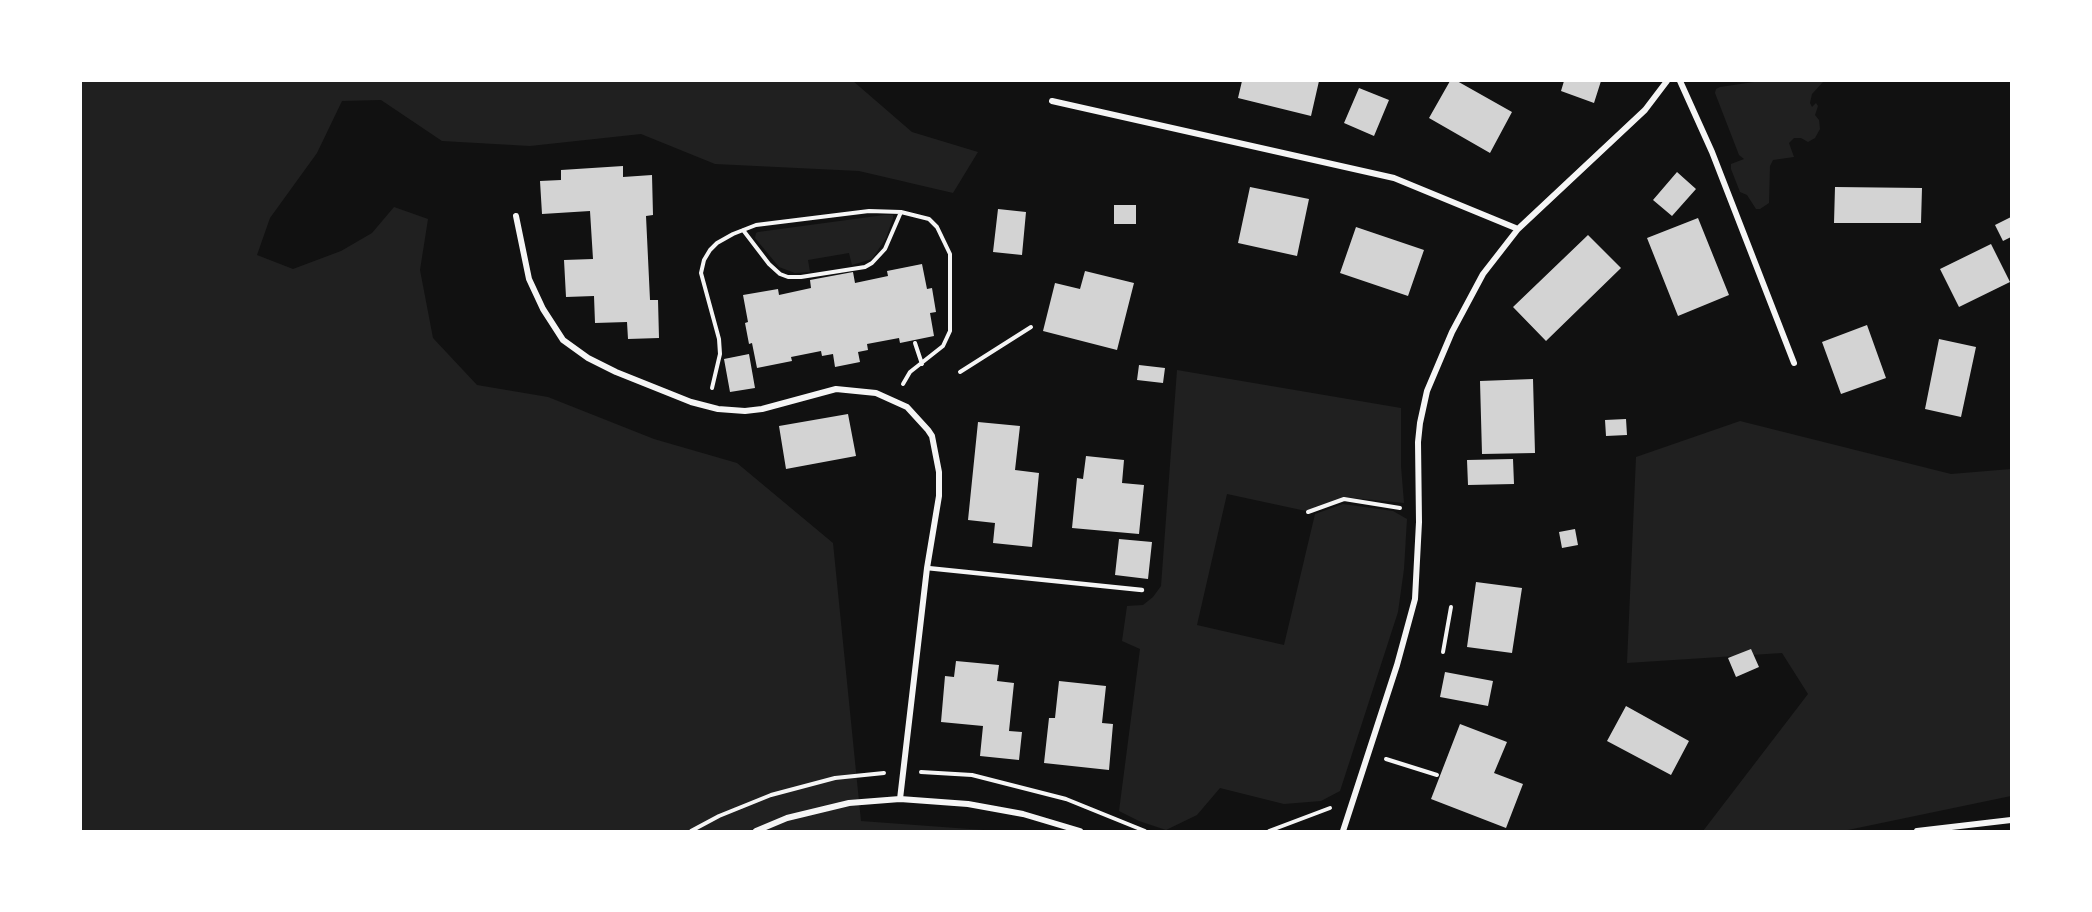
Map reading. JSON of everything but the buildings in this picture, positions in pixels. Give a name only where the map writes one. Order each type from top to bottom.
[{"type":"street","points":[[1343,831],[1416,599],[1419,510],[1418,442],[1427,391],[1452,332],[1483,274],[1518,229],[1645,110],[1667,81]]},
{"type":"street","points":[[1680,81],[1708,141],[1794,363]]},
{"type":"street","points":[[1052,101],[1394,178],[1518,229]]},
{"type":"street","points":[[516,216],[529,279],[543,309],[563,340],[588,358],[616,372],[692,402],[718,409],[745,411],[762,409],[836,389],[876,393],[903,405],[921,420],[932,436],[939,472],[939,496],[927,568],[900,799]]},
{"type":"street","points":[[756,831],[787,818],[849,803],[900,799],[968,804],[1023,814],[1080,831]]},
{"type":"street","points":[[1917,831],[2011,820]]},
{"type":"lane","points":[[927,568],[1142,590]]},
{"type":"path","points":[[704,405],[711,390],[720,354],[719,339],[701,273],[710,250],[717,243],[756,225],[869,211],[901,212],[929,219],[937,227],[950,254],[950,330],[943,346],[910,372],[903,381],[901,391],[903,405]]},
{"type":"path","points":[[742,230],[780,274],[788,277],[801,277],[865,267],[872,263],[885,249],[901,212]]},
{"type":"path","points":[[960,372],[1031,327]]},
{"type":"path","points":[[915,343],[922,364]]},
{"type":"path","points":[[1308,512],[1344,499],[1419,510]]},
{"type":"path","points":[[1443,652],[1450,607]]},
{"type":"path","points":[[1368,754],[1437,775]]},
{"type":"path","points":[[1269,831],[1353,799]]},
{"type":"shaded area","points":[[81,81],[853,81],[912,132],[978,152],[953,193],[859,171],[715,164],[641,134],[530,146],[442,141],[381,100],[342,101],[317,153],[270,218],[257,255],[293,269],[341,251],[372,233],[394,207],[428,219],[420,270],[433,338],[477,385],[548,397],[654,439],[737,463],[833,543],[861,821],[997,831],[81,831]]},
{"type":"shaded area","points":[[1754,82],[1823,82],[1812,94],[1810,103],[1812,107],[1816,103],[1818,106],[1815,115],[1819,120],[1820,129],[1815,138],[1808,142],[1801,138],[1794,138],[1789,143],[1794,157],[1773,160],[1770,166],[1769,203],[1760,209],[1756,209],[1747,195],[1740,192],[1731,169],[1731,164],[1744,159],[1739,155],[1715,93],[1720,87]]},
{"type":"shaded area","points":[[893,215],[886,238],[872,259],[852,265],[849,253],[808,260],[810,272],[795,273],[779,267],[755,238],[758,232]]},
{"type":"shaded area","points":[[1177,370],[1401,408],[1401,466],[1404,503],[1343,497],[1306,511],[1227,494],[1197,625],[1284,645],[1315,514],[1343,504],[1393,511],[1407,519],[1404,569],[1398,612],[1340,791],[1321,801],[1284,804],[1220,788],[1197,815],[1166,830],[1119,811],[1140,649],[1122,641],[1127,606],[1143,605],[1161,586]]},
{"type":"shaded area","points":[[1740,421],[1951,474],[2011,469],[2011,796],[1843,831],[1703,831],[1808,694],[1782,653],[1627,663],[1636,457]]}]
